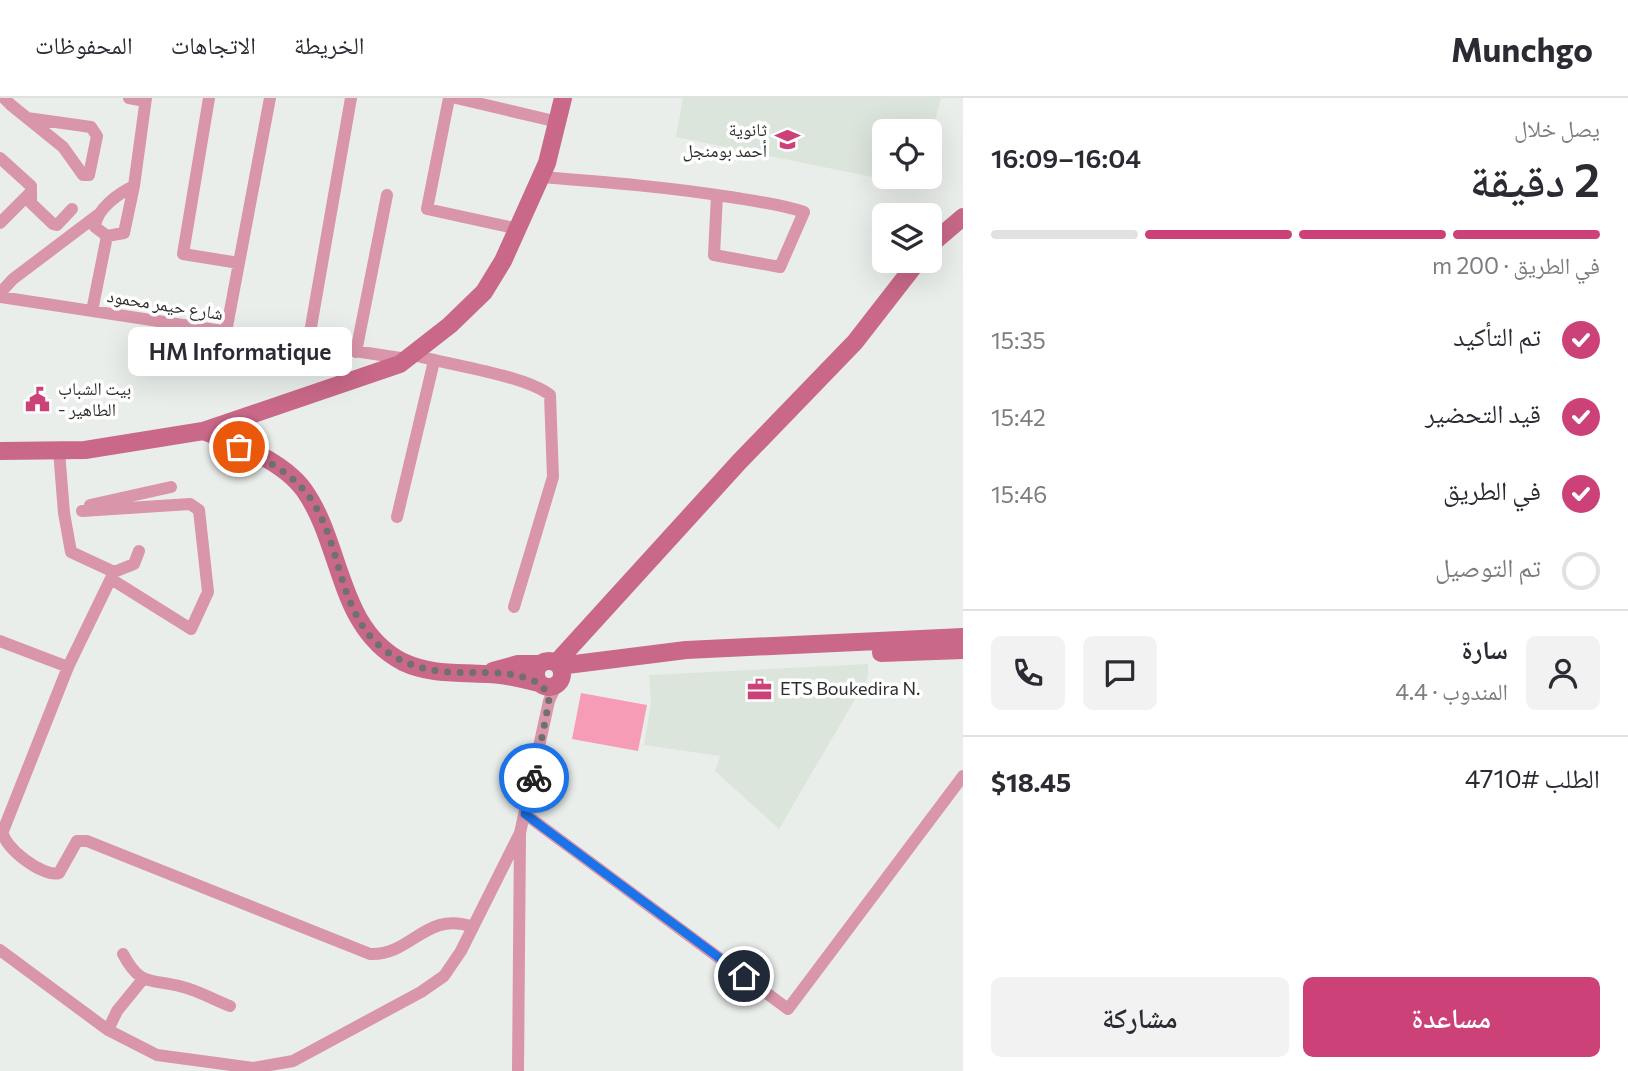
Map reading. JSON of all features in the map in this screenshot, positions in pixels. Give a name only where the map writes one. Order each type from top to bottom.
[{"type":"main road","points":[[0,451],[115,447],[175,434],[204,431],[410,357],[484,292],[519,229],[542,177],[563,98]]},
{"type":"main road","points":[[942,235],[963,217]]},
{"type":"main road","points":[[550,678],[572,645],[739,462],[855,342],[909,273]]},
{"type":"main road","points":[[204,431],[276,465],[302,488],[320,518],[352,609],[378,644],[401,661],[428,671],[486,673],[507,666],[550,678],[602,668],[682,662],[963,650]]},
{"type":"main road","points":[[550,678],[579,662],[686,650],[963,637]]},
{"type":"main road","points":[[572,645],[579,662]]},
{"type":"street","points":[[99,214],[95,227],[107,236],[124,233],[134,186],[145,99],[129,98]]},
{"type":"street","points":[[209,98],[183,254],[239,263]]},
{"type":"street","points":[[226,332],[270,98]]},
{"type":"street","points":[[308,344],[351,98]]},
{"type":"street","points":[[449,98],[427,209],[519,229]]},
{"type":"street","points":[[456,98],[558,122]]},
{"type":"street","points":[[9,100],[27,118],[63,147],[82,175],[89,175],[97,136],[91,127],[27,118]]},
{"type":"street","points":[[0,158],[31,186],[31,203],[53,224],[57,225],[72,209]]},
{"type":"street","points":[[542,177],[717,195],[804,212],[780,267],[714,255],[717,195]]},
{"type":"street","points":[[0,295],[13,279],[99,214],[123,191],[134,186]]},
{"type":"street","points":[[0,223],[31,192]]},
{"type":"street","points":[[356,352],[387,195]]},
{"type":"street","points":[[92,311],[107,236]]},
{"type":"street","name":"شارع حيمر محمود","points":[[0,295],[356,352],[434,361],[520,381],[551,395],[553,477],[514,607]]},
{"type":"street","points":[[397,517],[434,361]]},
{"type":"street","points":[[59,451],[64,513],[71,552],[191,629],[208,592],[199,510],[190,504],[64,513]]},
{"type":"street","points":[[82,511],[123,497],[171,488]]},
{"type":"street","points":[[139,551],[134,565],[112,576],[68,667],[1,837],[10,848],[54,875],[59,873],[77,841],[87,841],[370,954],[385,955],[398,949],[416,934],[437,924],[459,922],[474,927]]},
{"type":"street","points":[[0,642],[68,667]]},
{"type":"street","points":[[0,950],[108,1030],[157,1055],[253,1068],[293,1061],[421,992],[444,976],[474,927],[520,832],[550,678]]},
{"type":"street","points":[[525,814],[788,1009],[963,776]]},
{"type":"street","points":[[518,1071],[520,832]]},
{"type":"street","points":[[123,954],[134,973],[143,979],[186,987],[230,1006]]},
{"type":"street","points":[[108,1030],[117,1011],[143,979]]},
{"type":"shaded area","name":"ثانوية أحمد بومنجل","points":[[683,98],[941,98],[935,119],[872,119],[872,177],[676,137]]},
{"type":"shaded area","points":[[868,664],[868,677],[779,829],[715,771],[720,756],[644,745],[651,703],[649,675]]},
{"type":"shaded area","points":[[581,693],[647,705],[638,751],[572,739]]},
{"type":"way so far","points":[[239,447],[276,465],[302,488],[320,518],[352,609],[368,634],[389,653],[401,661],[428,671],[445,674],[497,674],[529,680],[543,686],[549,701],[534,778]]},
{"type":"place","name":"ثانوية أحمد بومنجل","points":[[787,140]]},
{"type":"place","name":"بيت الشباب - الطاهير","points":[[38,399]]},
{"type":"place","name":"HM Informatique","points":[[239,447]]},
{"type":"place","name":"ETS Boukedira N.","points":[[760,689]]},
{"type":"route","points":[[534,778],[525,814],[744,976]]}]
